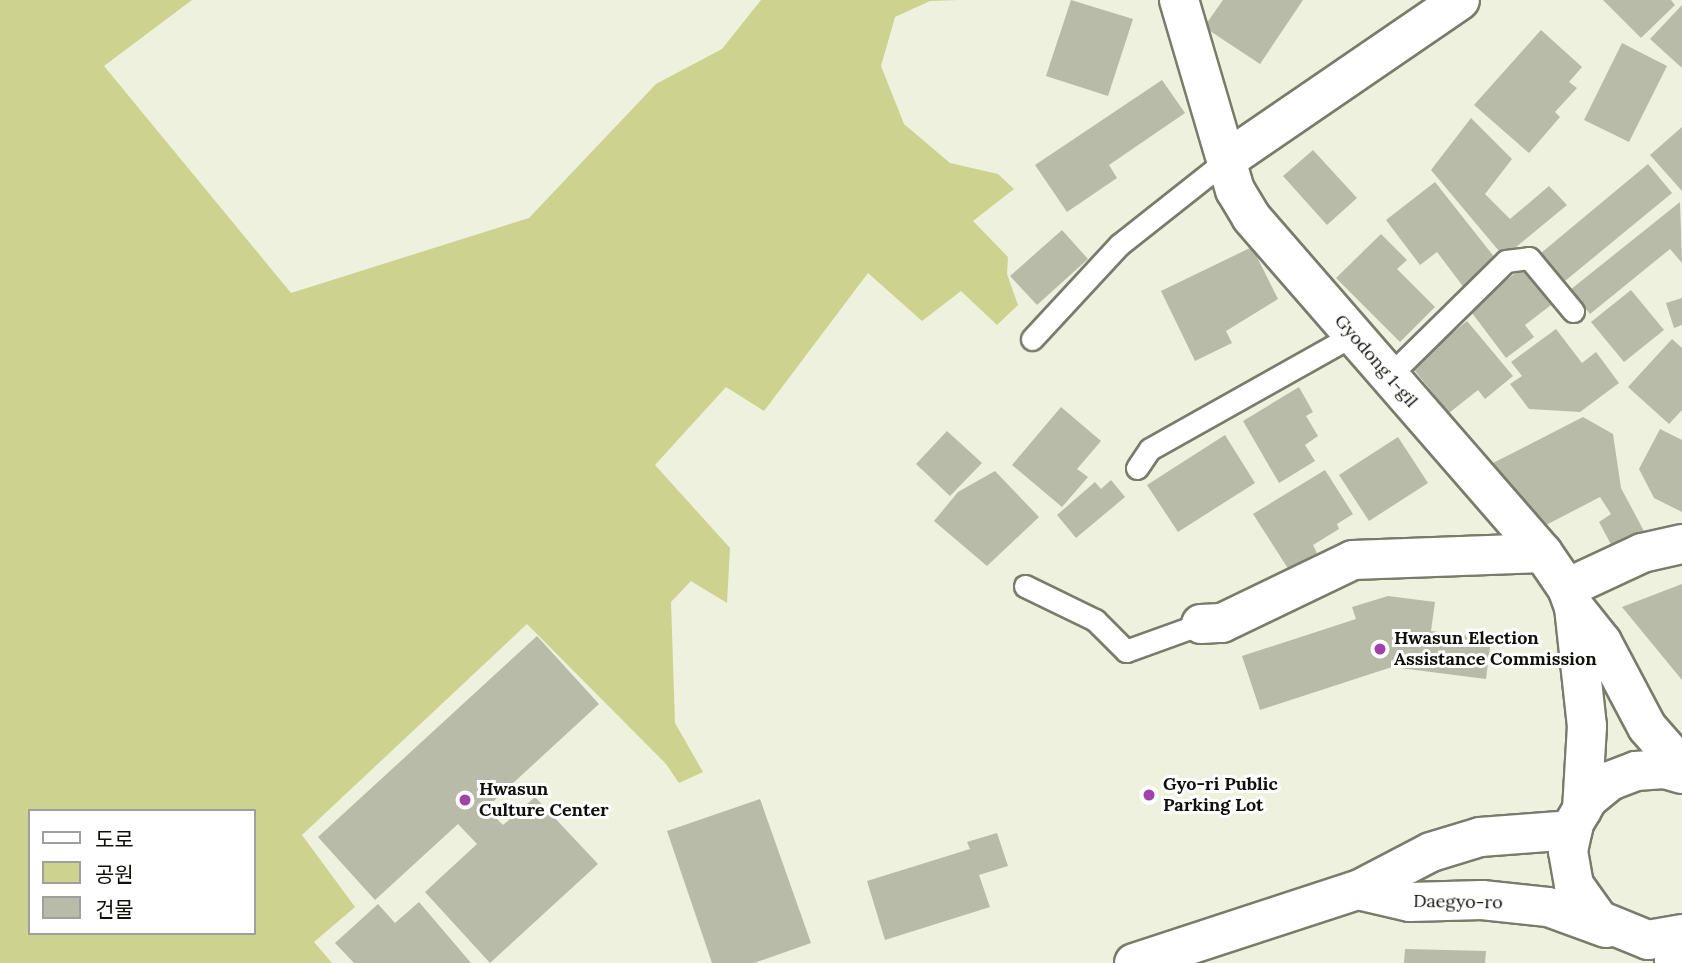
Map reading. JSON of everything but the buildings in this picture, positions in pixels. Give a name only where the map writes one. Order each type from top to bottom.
[{"type":"street","name":"Gyodong 1-gil","points":[[1179,0],[1235,190],[1251,217],[1543,553],[1602,642],[1647,727],[1682,767]]},
{"type":"street","points":[[1228,159],[1460,0]]},
{"type":"street","points":[[1677,945],[1622,933],[1599,920],[1582,901],[1571,877],[1568,851],[1577,820],[1587,726],[1571,598],[1642,552],[1682,544]]},
{"type":"street","points":[[1201,624],[1222,623],[1353,560],[1543,553]]},
{"type":"street","points":[[1134,963],[1358,890],[1431,852],[1480,837],[1577,820],[1610,781],[1636,771],[1664,769],[1682,775]]},
{"type":"street","name":"Daegyo-ro","points":[[1358,890],[1410,902],[1482,900],[1548,907],[1622,933]]},
{"type":"lane","points":[[1032,339],[1119,245],[1228,159]]},
{"type":"lane","points":[[1389,376],[1506,261],[1529,258],[1573,311]]},
{"type":"lane","points":[[1138,468],[1150,449],[1353,335]]},
{"type":"lane","points":[[1025,586],[1096,620],[1126,651],[1201,624]]},
{"type":"green space","points":[[0,0],[192,0],[104,66],[291,293],[529,218],[656,84],[722,49],[761,0],[959,0],[930,1],[895,17],[881,66],[904,124],[950,163],[998,174],[1014,189],[973,221],[1008,257],[1007,274],[1018,305],[997,325],[961,291],[922,321],[868,273],[764,411],[726,387],[655,465],[730,548],[727,603],[691,581],[671,602],[675,723],[703,772],[679,783],[666,764],[527,624],[302,835],[355,907],[314,942],[332,963],[0,963]]},
{"type":"place","name":"Hwasun Election Assistance Commission","points":[[1380,649]]},
{"type":"place","name":"Gyo-ri Public Parking Lot","points":[[1149,795]]},
{"type":"place","name":"Hwasun Culture Center","points":[[465,800]]}]
